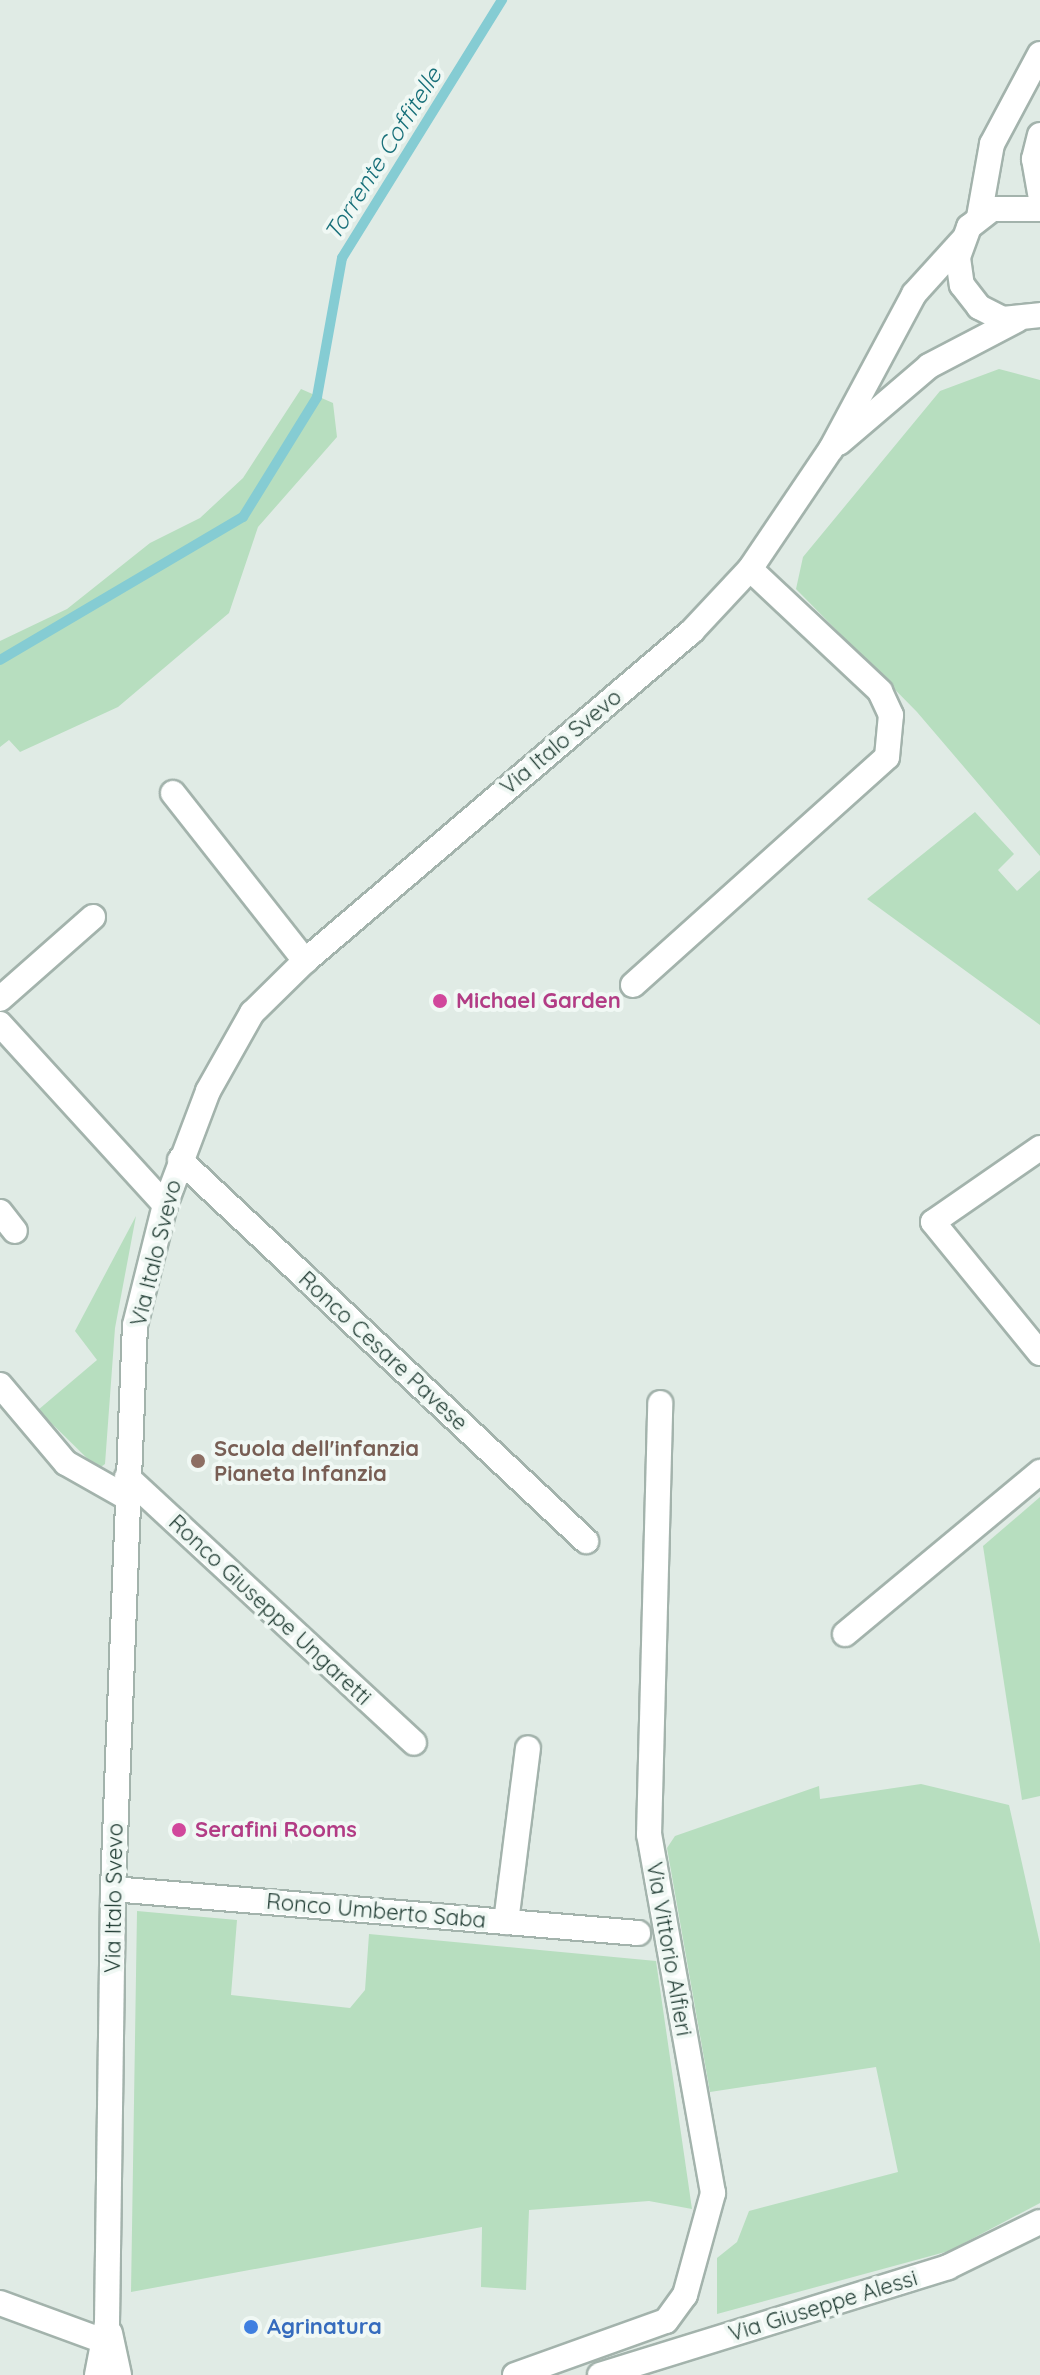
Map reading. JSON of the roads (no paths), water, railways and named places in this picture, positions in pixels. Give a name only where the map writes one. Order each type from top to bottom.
[{"type":"street","points":[[831,449],[884,341],[979,217],[992,144],[1040,54]]},
{"type":"street","points":[[979,217],[1006,204],[1040,195],[1034,159],[1040,135]]},
{"type":"street","points":[[1006,204],[1040,209]]},
{"type":"street","points":[[962,241],[959,272],[970,297],[991,314],[1031,321]]},
{"type":"street","points":[[831,449],[929,366],[1031,321]]},
{"type":"street","name":"Via Italo Svevo","points":[[108,2336],[113,1889],[126,1487],[135,1325],[165,1205],[180,1160],[208,1091],[252,1013],[305,961],[692,631],[750,569],[831,449]]},
{"type":"street","points":[[633,985],[887,757],[891,715],[880,691],[750,569]]},
{"type":"street","points":[[173,793],[305,961]]},
{"type":"street","points":[[0,999],[93,917]]},
{"type":"street","points":[[0,1024],[165,1205]]},
{"type":"street","points":[[1040,1148],[933,1222],[1040,1353]]},
{"type":"street","name":"Ronco Cesare Pavese","points":[[180,1160],[586,1541]]},
{"type":"street","name":"Ronco Giuseppe Ungaretti","points":[[0,1385],[66,1463],[126,1487],[414,1743]]},
{"type":"street","name":"Via Vittorio Alfieri","points":[[515,2375],[666,2321],[685,2295],[703,2247],[713,2193],[649,1835],[660,1403]]},
{"type":"street","points":[[845,1634],[1040,1472]]},
{"type":"street","points":[[506,1922],[528,1748]]},
{"type":"street","name":"Ronco Umberto Saba","points":[[113,1889],[638,1933]]},
{"type":"street","name":"Via Giuseppe Alessi","points":[[600,2375],[948,2267],[1040,2222]]},
{"type":"street","points":[[0,2303],[108,2336]]},
{"type":"street","points":[[97,2375],[108,2336]]},
{"type":"street","points":[[108,2336],[119,2375]]},
{"type":"waterway","name":"Torrente Coffitelle","points":[[0,660],[243,517],[317,397],[342,258],[502,0]]},
{"type":"place","name":"Michael Garden","points":[[440,1001]]},
{"type":"place","name":"Scuola dell'infanzia Pianeta Infanzia","points":[[198,1461]]},
{"type":"place","name":"Serafini Rooms","points":[[179,1830]]},
{"type":"place","name":"Agrinatura","points":[[251,2327]]}]
